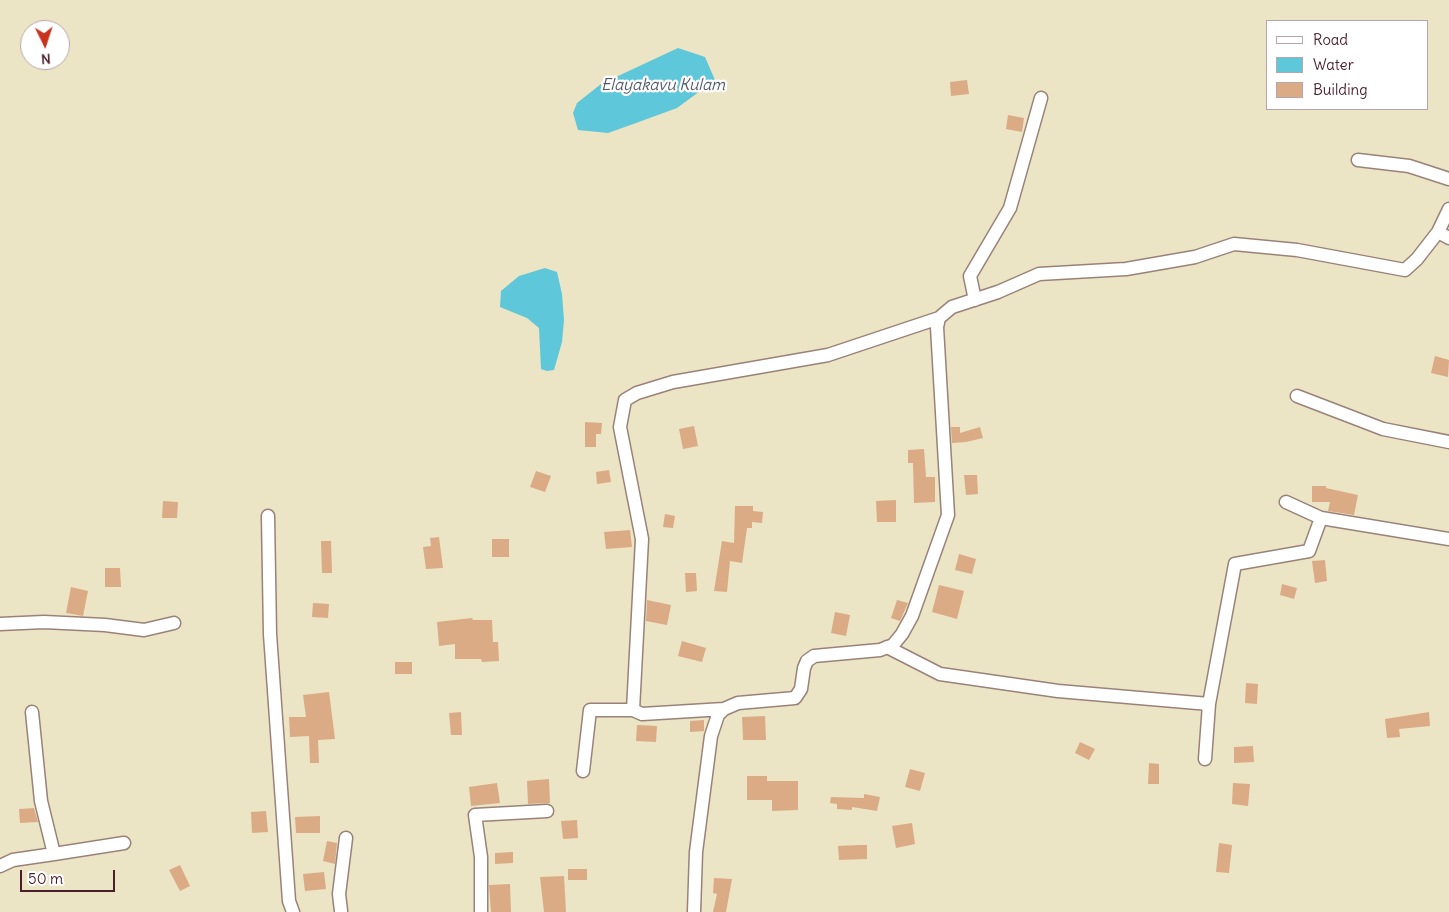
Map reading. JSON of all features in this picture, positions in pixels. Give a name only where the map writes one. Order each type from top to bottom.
[{"type":"street","points":[[975,300],[970,276],[1010,208],[1041,98]]},
{"type":"street","points":[[1358,160],[1409,166],[1449,179]]},
{"type":"street","points":[[633,710],[642,539],[620,427],[625,400],[637,393],[673,382],[828,355],[939,318],[952,307],[998,292],[1039,274],[1126,269],[1196,257],[1234,244],[1297,250],[1405,270],[1443,235],[1449,209]]},
{"type":"street","points":[[583,770],[590,710],[633,710],[642,714],[724,709],[738,703],[795,698],[801,689],[807,661],[814,656],[880,650],[893,645],[902,634],[912,616],[948,515],[937,327],[939,318]]},
{"type":"street","points":[[1297,396],[1383,430],[1449,442]]},
{"type":"street","points":[[1286,502],[1321,518],[1449,539]]},
{"type":"street","points":[[268,516],[270,634],[289,900],[293,912]]},
{"type":"street","points":[[1205,759],[1209,704],[1235,564],[1309,551],[1321,518]]},
{"type":"street","points":[[0,624],[79,623],[144,630],[174,624]]},
{"type":"street","points":[[887,647],[940,674],[1058,691],[1209,704]]},
{"type":"street","points":[[694,912],[696,852],[710,736],[714,722],[724,709]]},
{"type":"street","points":[[32,712],[41,801],[54,854]]},
{"type":"street","points":[[481,912],[481,857],[475,815],[547,811]]},
{"type":"street","points":[[341,912],[339,894],[346,838]]},
{"type":"street","points":[[0,866],[13,860],[124,843]]},
{"type":"water","name":"Elayakavu Kulam","points":[[678,48],[705,57],[715,80],[677,108],[636,123],[608,133],[578,130],[573,113],[577,103],[601,84]]},
{"type":"water","points":[[545,268],[557,272],[562,294],[564,320],[562,342],[554,370],[547,371],[541,369],[539,328],[527,318],[500,307],[501,291],[519,276]]},
{"type":"building","points":[[967,80],[969,94],[951,96],[950,82]]},
{"type":"building","points":[[1008,115],[1024,118],[1022,132],[1006,129]]},
{"type":"building","points":[[1435,356],[1449,360],[1448,377],[1431,373]]},
{"type":"building","points":[[585,422],[602,423],[601,434],[596,434],[596,447],[585,447]]},
{"type":"building","points":[[694,426],[698,446],[683,449],[679,429]]},
{"type":"building","points":[[951,427],[960,427],[960,433],[980,427],[983,438],[952,443]]},
{"type":"building","points":[[924,449],[926,477],[935,477],[935,502],[914,503],[913,463],[908,463],[908,450]]},
{"type":"building","points":[[609,470],[611,482],[597,484],[596,472]]},
{"type":"building","points":[[536,471],[551,476],[545,492],[530,487]]},
{"type":"building","points":[[964,475],[977,475],[978,494],[966,495]]},
{"type":"building","points":[[1312,486],[1326,486],[1326,488],[1358,495],[1354,515],[1328,511],[1330,502],[1312,502]]},
{"type":"building","points":[[896,500],[896,522],[877,522],[876,501]]},
{"type":"building","points":[[163,501],[178,502],[177,518],[162,518]]},
{"type":"building","points":[[735,506],[753,506],[753,511],[763,512],[762,523],[752,522],[752,528],[747,528],[742,563],[730,561],[727,592],[714,591],[722,541],[734,543]]},
{"type":"building","points":[[665,514],[675,516],[673,528],[663,527]]},
{"type":"building","points":[[630,530],[632,547],[606,549],[604,532]]},
{"type":"building","points":[[439,537],[443,568],[426,569],[423,547],[431,546],[430,538]]},
{"type":"building","points":[[492,539],[509,539],[509,557],[492,557]]},
{"type":"building","points":[[321,541],[331,541],[332,573],[322,573]]},
{"type":"building","points":[[959,554],[976,559],[972,574],[955,570]]},
{"type":"building","points":[[1325,560],[1327,581],[1315,583],[1312,561]]},
{"type":"building","points":[[105,568],[120,568],[121,587],[105,587]]},
{"type":"building","points":[[685,573],[696,573],[697,591],[686,592]]},
{"type":"building","points":[[1282,584],[1297,588],[1294,599],[1280,595]]},
{"type":"building","points":[[939,585],[964,591],[957,619],[932,612]]},
{"type":"building","points":[[71,587],[88,591],[83,616],[66,613]]},
{"type":"building","points":[[647,600],[671,605],[667,625],[646,621]]},
{"type":"building","points":[[897,600],[908,603],[900,621],[891,618]]},
{"type":"building","points":[[313,603],[329,604],[328,618],[312,617]]},
{"type":"building","points":[[835,612],[850,615],[846,636],[831,633]]},
{"type":"building","points":[[472,618],[473,620],[492,620],[493,642],[498,642],[499,661],[482,662],[481,659],[455,659],[455,644],[439,646],[437,622]]},
{"type":"building","points":[[682,641],[706,648],[702,662],[678,656]]},
{"type":"building","points":[[395,662],[412,662],[412,674],[395,674]]},
{"type":"building","points":[[1246,683],[1258,684],[1257,704],[1245,703]]},
{"type":"building","points":[[329,692],[335,739],[318,740],[319,763],[310,763],[309,736],[290,737],[289,717],[306,717],[303,695]]},
{"type":"building","points":[[461,712],[462,735],[451,735],[449,713]]},
{"type":"building","points":[[1429,712],[1430,726],[1399,729],[1400,737],[1387,738],[1385,719]]},
{"type":"building","points":[[765,716],[766,740],[743,740],[742,717]]},
{"type":"building","points":[[704,720],[704,731],[690,732],[690,721]]},
{"type":"building","points":[[637,725],[657,726],[656,742],[636,741]]},
{"type":"building","points":[[1080,742],[1095,749],[1089,760],[1075,753]]},
{"type":"building","points":[[1253,746],[1254,762],[1234,763],[1234,747]]},
{"type":"building","points":[[1149,763],[1159,764],[1159,784],[1148,784]]},
{"type":"building","points":[[910,769],[925,773],[920,791],[905,787]]},
{"type":"building","points":[[747,776],[767,776],[767,781],[798,781],[798,810],[772,811],[772,800],[747,800]]},
{"type":"building","points":[[549,779],[550,803],[528,804],[527,781]]},
{"type":"building","points":[[497,783],[500,803],[471,806],[469,787]]},
{"type":"building","points":[[1233,783],[1250,784],[1248,806],[1232,804]]},
{"type":"building","points":[[864,794],[880,797],[877,811],[852,807],[852,810],[837,809],[837,804],[830,803],[831,797],[864,798]]},
{"type":"building","points":[[34,808],[38,822],[20,823],[19,809]]},
{"type":"building","points":[[266,811],[268,832],[252,833],[251,812]]},
{"type":"building","points":[[320,816],[320,833],[296,833],[295,817]]},
{"type":"building","points":[[577,820],[578,838],[563,839],[561,821]]},
{"type":"building","points":[[912,823],[915,844],[896,848],[892,826]]},
{"type":"building","points":[[327,841],[337,843],[335,864],[323,861]]},
{"type":"building","points":[[1219,843],[1232,845],[1229,873],[1216,872]]},
{"type":"building","points":[[867,845],[867,859],[839,860],[838,846]]},
{"type":"building","points":[[513,852],[513,863],[495,864],[495,853]]},
{"type":"building","points":[[180,865],[190,886],[180,891],[169,870]]},
{"type":"building","points":[[568,869],[587,869],[587,880],[568,880]]},
{"type":"building","points":[[324,872],[326,889],[305,891],[303,874]]},
{"type":"building","points":[[564,876],[566,912],[544,912],[540,877]]},
{"type":"building","points":[[714,878],[732,879],[726,912],[713,912],[717,894],[713,893]]},
{"type":"building","points":[[510,884],[511,912],[491,912],[489,885]]}]
